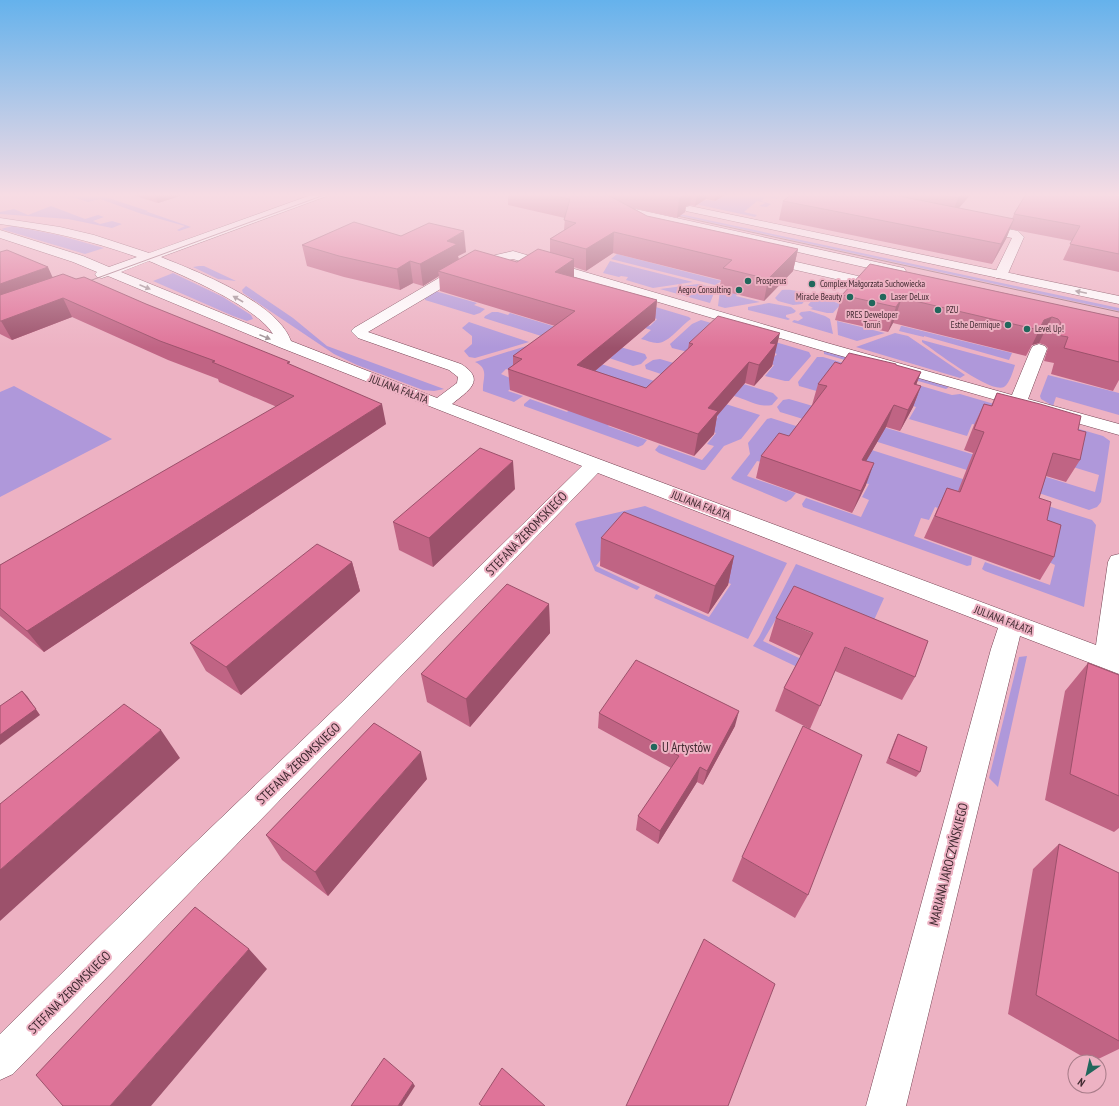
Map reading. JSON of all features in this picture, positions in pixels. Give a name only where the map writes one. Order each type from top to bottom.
[{"type":"street","name":"JULIANA FAŁATA","points":[[36,246],[78,259],[284,344],[439,405],[1113,662]]},
{"type":"street","points":[[119,246],[178,268],[212,284],[256,309],[270,320],[280,331],[284,344]]},
{"type":"street","points":[[88,280],[181,246]]},
{"type":"street","points":[[782,246],[909,273]]},
{"type":"street","points":[[861,246],[1119,300]]},
{"type":"street","points":[[1001,275],[1013,246]]},
{"type":"street","points":[[439,405],[464,386],[467,382],[464,372],[455,367],[363,335],[359,331],[471,265],[481,261],[513,255],[1119,430]]},
{"type":"street","points":[[751,255],[899,289]]},
{"type":"street","points":[[1018,402],[1039,349]]},
{"type":"street","name":"STEFANA ŻEROMSKIEGO","points":[[0,1061],[185,874],[351,711],[595,464]]},
{"type":"street","points":[[1113,662],[1119,562]]},
{"type":"street","name":"MARIANA JAROCZYŃSKIEGO","points":[[886,1106],[1003,649],[1012,623]]},
{"type":"shaded area","points":[[57,246],[96,246],[104,248],[85,254]]},
{"type":"shaded area","points":[[818,246],[827,246],[1119,308],[1119,311]]},
{"type":"shaded area","points":[[617,254],[722,281],[715,285],[611,259]]},
{"type":"shaded area","points":[[610,261],[693,282],[653,288],[626,280],[628,277],[619,277],[603,273]]},
{"type":"shaded area","points":[[509,263],[689,317],[691,319],[666,341],[661,343],[641,339],[651,330],[645,328],[648,325],[650,326],[657,319],[639,314]]},
{"type":"shaded area","points":[[204,266],[236,281],[218,279],[193,267]]},
{"type":"shaded area","points":[[173,273],[223,297],[251,315],[253,319],[247,321],[233,316],[153,281]]},
{"type":"shaded area","points":[[698,284],[716,288],[710,303],[660,289]]},
{"type":"shaded area","points":[[246,286],[293,318],[327,346],[444,389],[434,391],[423,390],[357,365],[334,354],[243,293],[242,290]]},
{"type":"shaded area","points":[[720,290],[760,302],[725,308],[718,306]]},
{"type":"shaded area","points":[[782,290],[796,291],[803,293],[808,297],[802,304],[793,305],[778,301],[775,298]]},
{"type":"shaded area","points":[[435,291],[477,303],[474,305],[485,309],[474,315],[425,300],[425,298]]},
{"type":"shaded area","points":[[821,298],[841,304],[833,313],[810,309],[813,308],[808,305],[813,299]]},
{"type":"shaded area","points":[[769,303],[791,307],[796,311],[786,315],[786,317],[790,319],[788,320],[748,310],[748,307]]},
{"type":"shaded area","points":[[810,311],[830,319],[833,334],[792,322],[803,318],[799,314],[801,312]]},
{"type":"shaded area","points":[[492,312],[508,315],[510,313],[576,333],[576,347],[484,318]]},
{"type":"shaded area","points":[[701,320],[809,352],[811,356],[789,381],[785,381],[765,376],[774,365],[766,363],[777,354],[756,347],[688,352],[672,348],[670,344],[692,324]]},
{"type":"shaded area","points":[[837,321],[885,333],[857,341],[838,335]]},
{"type":"shaded area","points":[[469,322],[529,342],[475,358],[469,357],[464,351],[472,344],[472,336],[462,328]]},
{"type":"shaded area","points":[[901,326],[1012,353],[1009,360],[924,336],[899,331]]},
{"type":"shaded area","points":[[895,333],[908,336],[965,375],[960,378],[856,347]]},
{"type":"shaded area","points":[[922,340],[1015,365],[1011,377],[1004,387],[997,387],[988,384],[950,362],[922,342]]},
{"type":"shaded area","points":[[536,343],[760,415],[741,439],[724,446],[705,470],[702,470],[655,450],[659,445],[702,460],[714,446],[707,444],[716,433],[707,430],[718,417],[693,408],[620,413],[608,426],[647,440],[643,445],[638,447],[524,406],[524,404],[530,399],[567,412],[581,400],[506,369],[501,374],[519,382],[508,391],[523,396],[514,402],[483,391],[484,371],[480,365],[475,362]]},
{"type":"shaded area","points":[[613,345],[645,354],[647,358],[641,364],[633,366],[588,351]]},
{"type":"shaded area","points":[[824,349],[949,387],[946,389],[824,354]]},
{"type":"shaded area","points":[[817,357],[823,357],[952,395],[960,394],[1103,436],[1110,441],[1101,502],[1097,507],[1089,510],[1018,486],[1043,476],[1095,492],[1099,475],[1073,467],[982,426],[972,424],[967,436],[909,419],[916,407],[907,404],[820,392],[799,386],[798,382]]},
{"type":"shaded area","points":[[660,359],[694,369],[667,376],[646,369],[645,365],[653,360]]},
{"type":"shaded area","points":[[1048,375],[1119,393],[1119,415],[1056,397],[1053,406],[1041,399],[1040,396]]},
{"type":"shaded area","points":[[737,382],[773,393],[778,398],[772,405],[767,406],[734,396]]},
{"type":"shaded area","points":[[14,386],[112,439],[0,497],[0,392]]},
{"type":"shaded area","points":[[789,399],[830,411],[836,429],[780,412],[777,407],[783,400]]},
{"type":"shaded area","points":[[771,418],[1092,520],[1096,525],[1084,607],[982,569],[985,562],[1050,585],[1055,565],[935,507],[929,520],[921,518],[914,536],[972,557],[971,565],[967,566],[803,507],[802,504],[806,498],[861,517],[869,500],[862,497],[869,484],[757,461],[747,476],[796,493],[786,502],[733,480],[731,478],[750,454],[748,443],[767,419]]},
{"type":"shaded area","points":[[880,426],[985,458],[989,477],[865,438]]},
{"type":"shaded area","points":[[645,506],[787,563],[748,639],[654,598],[656,594],[709,617],[731,584],[618,537],[596,566],[640,587],[637,590],[595,571],[575,524],[577,522]]},
{"type":"shaded area","points":[[796,564],[884,598],[865,640],[783,607],[763,641],[816,666],[812,674],[753,646]]},
{"type":"shaded area","points":[[1027,656],[998,787],[989,778],[1019,657]]},
{"type":"building","points":[[304,246],[454,246],[420,264],[410,261],[397,269],[339,256]]},
{"type":"building","points":[[574,246],[592,246],[586,249]]},
{"type":"building","points":[[671,246],[783,246],[798,249],[768,279],[723,268],[732,260]]},
{"type":"building","points":[[1078,246],[1119,246],[1119,254]]},
{"type":"building","points":[[538,249],[574,259],[555,272],[657,300],[577,365],[646,388],[693,344],[689,343],[718,316],[780,333],[770,343],[776,344],[759,365],[749,362],[708,408],[718,411],[698,434],[508,369],[522,359],[513,356],[575,311],[438,271],[475,250],[517,262]]},
{"type":"building","points":[[7,250],[48,267],[0,284],[0,252]]},
{"type":"building","points":[[870,264],[1119,318],[1119,362],[1064,348],[1068,337],[1057,335],[1061,323],[1058,319],[1052,317],[1044,320],[1039,330],[902,298],[896,307],[842,295]]},
{"type":"building","points":[[63,274],[76,279],[84,277],[146,304],[290,362],[287,363],[382,404],[27,631],[0,608],[0,565],[294,396],[212,362],[215,361],[160,341],[63,298],[0,321],[0,295]]},
{"type":"building","points":[[849,353],[896,364],[921,372],[914,384],[921,386],[908,410],[894,405],[862,460],[874,463],[861,491],[761,456],[779,433],[789,436],[827,386],[818,384],[835,362],[841,364]]},
{"type":"building","points":[[997,393],[1081,416],[1078,430],[1086,432],[1080,460],[1053,453],[1039,498],[1051,502],[1047,520],[1061,525],[1054,557],[935,516],[947,488],[960,492],[984,432],[974,429],[984,404],[992,406]]},
{"type":"building","points":[[480,448],[513,461],[429,538],[393,522]]},
{"type":"building","points":[[624,512],[734,556],[715,586],[601,538]]},
{"type":"building","points":[[317,544],[352,562],[226,667],[190,643]]},
{"type":"building","points":[[507,584],[549,604],[466,699],[421,674]]},
{"type":"building","points":[[794,586],[928,641],[915,677],[845,647],[820,706],[784,688],[813,633],[776,618]]},
{"type":"building","points":[[636,660],[739,711],[707,771],[700,767],[660,831],[638,816],[679,756],[599,713]]},
{"type":"building","points":[[1088,663],[1119,675],[1119,796],[1070,774]]},
{"type":"building","points":[[22,691],[36,709],[0,735],[0,706]]},
{"type":"building","points":[[124,704],[161,730],[0,870],[0,804]]},
{"type":"building","points":[[374,723],[421,752],[315,872],[266,835]]},
{"type":"building","points":[[803,726],[862,755],[808,895],[742,857]]},
{"type":"building","points":[[898,734],[927,747],[920,772],[889,758]]},
{"type":"building","points":[[1059,844],[1119,873],[1119,1041],[1036,995]]},
{"type":"building","points":[[195,907],[249,949],[110,1106],[63,1106],[36,1075]]},
{"type":"building","points":[[704,939],[775,984],[728,1106],[626,1106]]},
{"type":"building","points":[[384,1058],[413,1083],[398,1106],[351,1106]]},
{"type":"building","points":[[502,1068],[545,1106],[482,1106],[479,1104]]},
{"type":"tram line","points":[[81,284],[186,246]]},
{"type":"tram line","points":[[813,246],[1119,312]]},
{"type":"place","name":"Prosperus","points":[[748,281]]},
{"type":"place","name":"Complex Małgorzata Suchowiecka","points":[[812,284]]},
{"type":"place","name":"Aegro Consulting","points":[[739,290]]},
{"type":"place","name":"Miracle Beauty","points":[[850,297]]},
{"type":"place","name":"Laser DeLux","points":[[883,297]]},
{"type":"place","name":"PRES Deweloper Toruń","points":[[872,303]]},
{"type":"place","name":"PZU","points":[[938,310]]},
{"type":"place","name":"Esthe Dermique","points":[[1008,325]]},
{"type":"place","name":"Level Up!","points":[[1027,329]]},
{"type":"place","name":"U Artystów","points":[[654,747]]}]
